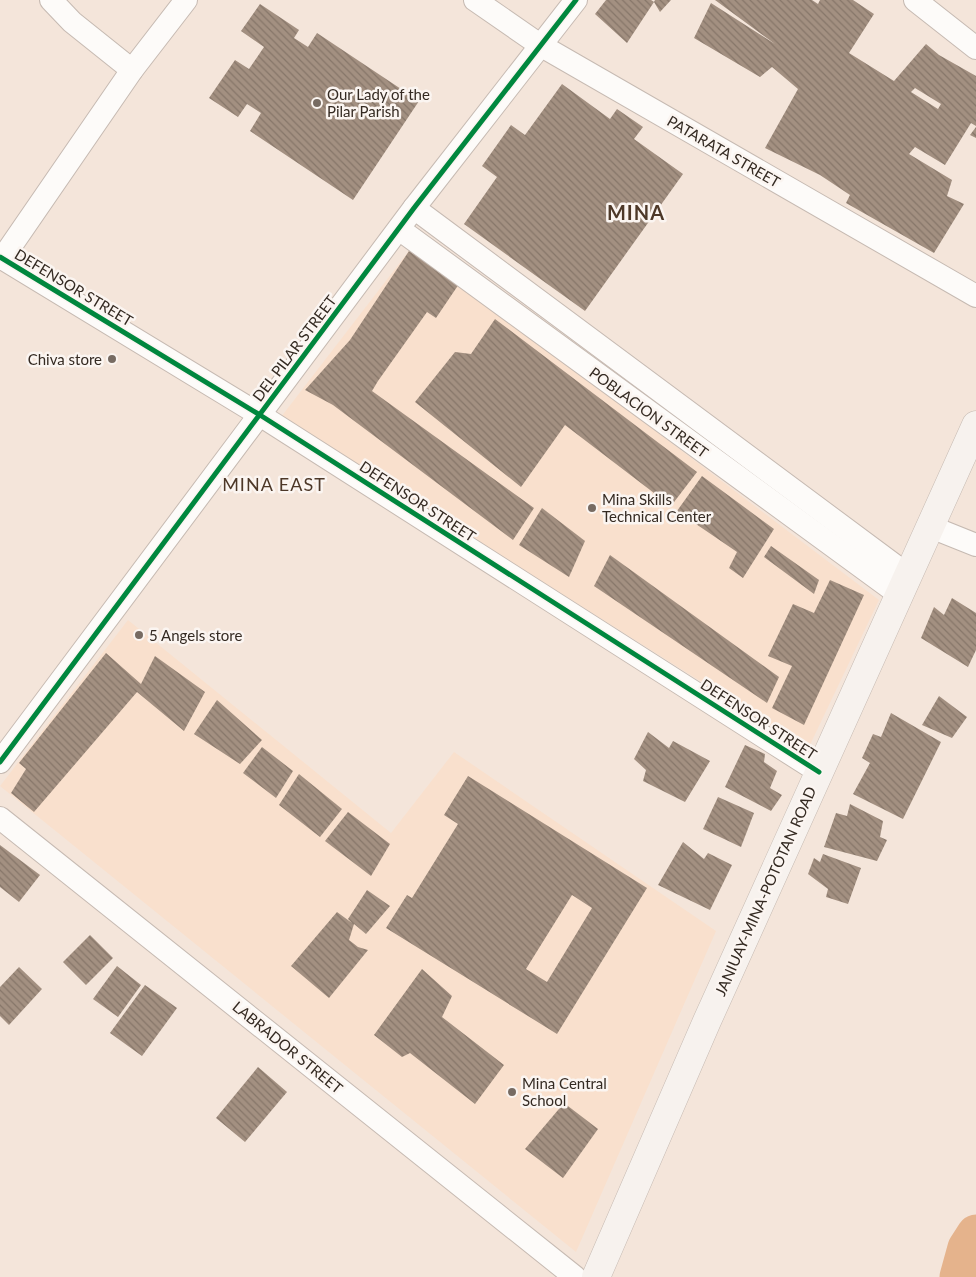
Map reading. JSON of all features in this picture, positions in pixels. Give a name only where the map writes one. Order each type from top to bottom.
[{"type":"main road","name":"JANIUAY-MINA-POTOTAN ROAD","points":[[596,1277],[711,1012],[976,425]]},
{"type":"street","points":[[51,0],[72,22],[132,70]]},
{"type":"street","points":[[1,258],[132,70],[186,0]]},
{"type":"street","name":"PATARATA STREET","points":[[475,0],[540,45],[976,296]]},
{"type":"street","name":"DEL PILAR STREET","points":[[0,762],[414,208],[576,0]]},
{"type":"street","points":[[915,0],[976,48]]},
{"type":"street","name":"POBLACION STREET","points":[[414,208],[904,586]]},
{"type":"street","name":"POBLACION STREET","points":[[399,229],[904,586]]},
{"type":"street","name":"DEFENSOR STREET","points":[[1,258],[260,415],[819,772]]},
{"type":"street","points":[[931,527],[976,545]]},
{"type":"street","name":"LABRADOR STREET","points":[[0,818],[575,1277]]},
{"type":"shaded area","name":"Mina Skills Technical Center","points":[[412,247],[879,600],[808,749],[281,417]]},
{"type":"shaded area","name":"Mina Central School","points":[[128,620],[391,833],[454,752],[716,931],[576,1252],[0,786]]},
{"type":"building","points":[[606,0],[651,0],[654,2],[627,43],[595,14]]},
{"type":"building","points":[[655,0],[671,0],[660,12],[654,2]]},
{"type":"building","points":[[715,0],[812,0],[818,4],[820,0],[853,0],[874,14],[849,53],[894,81],[926,44],[939,55],[976,76],[976,126],[971,123],[945,165],[915,147],[909,154],[952,180],[947,196],[964,204],[934,253],[846,203],[850,195],[820,175],[765,148],[798,89],[772,67],[760,77],[694,38],[711,3],[775,44]],"holes":[[[915,88],[941,104],[938,109],[911,92]]]},
{"type":"building","name":"Our Lady of the Pilar Parish","points":[[260,4],[299,30],[294,38],[308,47],[317,33],[419,101],[353,200],[250,131],[261,113],[247,104],[238,117],[209,98],[235,60],[249,69],[264,47],[241,31]]},
{"type":"building","points":[[562,84],[610,119],[617,109],[643,127],[634,139],[683,174],[585,311],[464,224],[497,177],[482,166],[511,125],[525,135]]},
{"type":"building","points":[[976,127],[976,138],[970,135]]},
{"type":"building","points":[[409,251],[459,284],[436,318],[427,312],[372,391],[534,508],[513,540],[333,405],[305,390],[350,340]]},
{"type":"building","points":[[495,319],[697,472],[671,506],[565,425],[521,487],[415,402],[455,352],[471,354]]},
{"type":"building","points":[[702,476],[774,529],[743,578],[729,568],[737,552],[677,511]]},
{"type":"building","points":[[542,508],[585,541],[569,577],[519,545]]},
{"type":"building","points":[[771,546],[819,580],[814,594],[764,557]]},
{"type":"building","points":[[610,555],[779,677],[767,703],[594,586]]},
{"type":"building","points":[[830,580],[864,595],[804,725],[772,708],[792,666],[768,656],[793,604],[814,613]]},
{"type":"building","points":[[952,598],[976,613],[976,650],[968,667],[921,638],[934,607],[944,615]]},
{"type":"building","points":[[106,653],[141,684],[155,656],[205,692],[184,731],[137,692],[34,812],[11,793],[26,769],[19,763]]},
{"type":"building","points":[[939,696],[967,717],[952,738],[922,725]]},
{"type":"building","points":[[217,700],[262,740],[240,764],[194,734]]},
{"type":"building","points":[[891,713],[941,742],[903,819],[853,794],[870,763],[862,758],[873,734],[881,737]]},
{"type":"building","points":[[648,732],[669,748],[673,741],[710,761],[685,802],[643,781],[646,770],[634,759]]},
{"type":"building","points":[[745,745],[765,754],[764,762],[777,771],[770,788],[782,795],[771,811],[725,787]]},
{"type":"building","points":[[262,747],[293,771],[276,798],[243,773]]},
{"type":"building","points":[[299,774],[342,809],[320,837],[279,805]]},
{"type":"building","points":[[468,776],[647,888],[557,1034],[386,928],[407,895],[412,898],[458,824],[444,815]],"holes":[[[572,895],[592,908],[547,982],[526,969]]]},
{"type":"building","points":[[718,797],[754,813],[741,847],[703,829]]},
{"type":"building","points":[[850,804],[883,821],[880,837],[887,840],[877,861],[824,847],[836,813],[847,816]]},
{"type":"building","points":[[348,812],[390,844],[371,876],[325,841]]},
{"type":"building","points":[[683,842],[704,859],[708,853],[732,865],[710,910],[658,885]]},
{"type":"building","points":[[0,845],[40,875],[19,902],[0,887]]},
{"type":"building","points":[[823,854],[861,868],[848,904],[826,897],[828,889],[808,874],[814,858],[820,862]]},
{"type":"building","points":[[367,890],[390,906],[366,934],[354,924],[349,940],[358,947],[368,950],[329,998],[291,966],[337,912],[352,923],[348,919]]},
{"type":"building","points":[[90,935],[113,958],[86,985],[63,962]]},
{"type":"building","points":[[117,966],[141,985],[118,1017],[93,999]]},
{"type":"building","points":[[19,967],[42,989],[9,1025],[0,1016],[0,987]]},
{"type":"building","points":[[422,969],[452,996],[442,1017],[504,1065],[475,1104],[410,1053],[402,1057],[374,1035]]},
{"type":"building","points":[[145,985],[177,1008],[142,1056],[110,1033]]},
{"type":"building","points":[[258,1067],[287,1092],[245,1142],[216,1118]]},
{"type":"building","points":[[564,1103],[598,1129],[563,1178],[525,1149]]},
{"type":"waterway","points":[[959,1277],[967,1248],[976,1234]]},
{"type":"cycle path","points":[[0,762],[414,208],[576,0]]},
{"type":"cycle path","points":[[0,257],[260,415],[819,772]]},
{"type":"place","name":"Our Lady of the Pilar Parish","points":[[317,103]]},
{"type":"place","name":"Chiva store","points":[[112,359]]},
{"type":"place","name":"Mina Skills Technical Center","points":[[592,508]]},
{"type":"place","name":"5 Angels store","points":[[139,635]]},
{"type":"place","name":"Mina Central School","points":[[512,1092]]},
{"type":"district","name":"MINA","points":[[636,212]]},
{"type":"district","name":"MINA EAST","points":[[274,484]]}]
